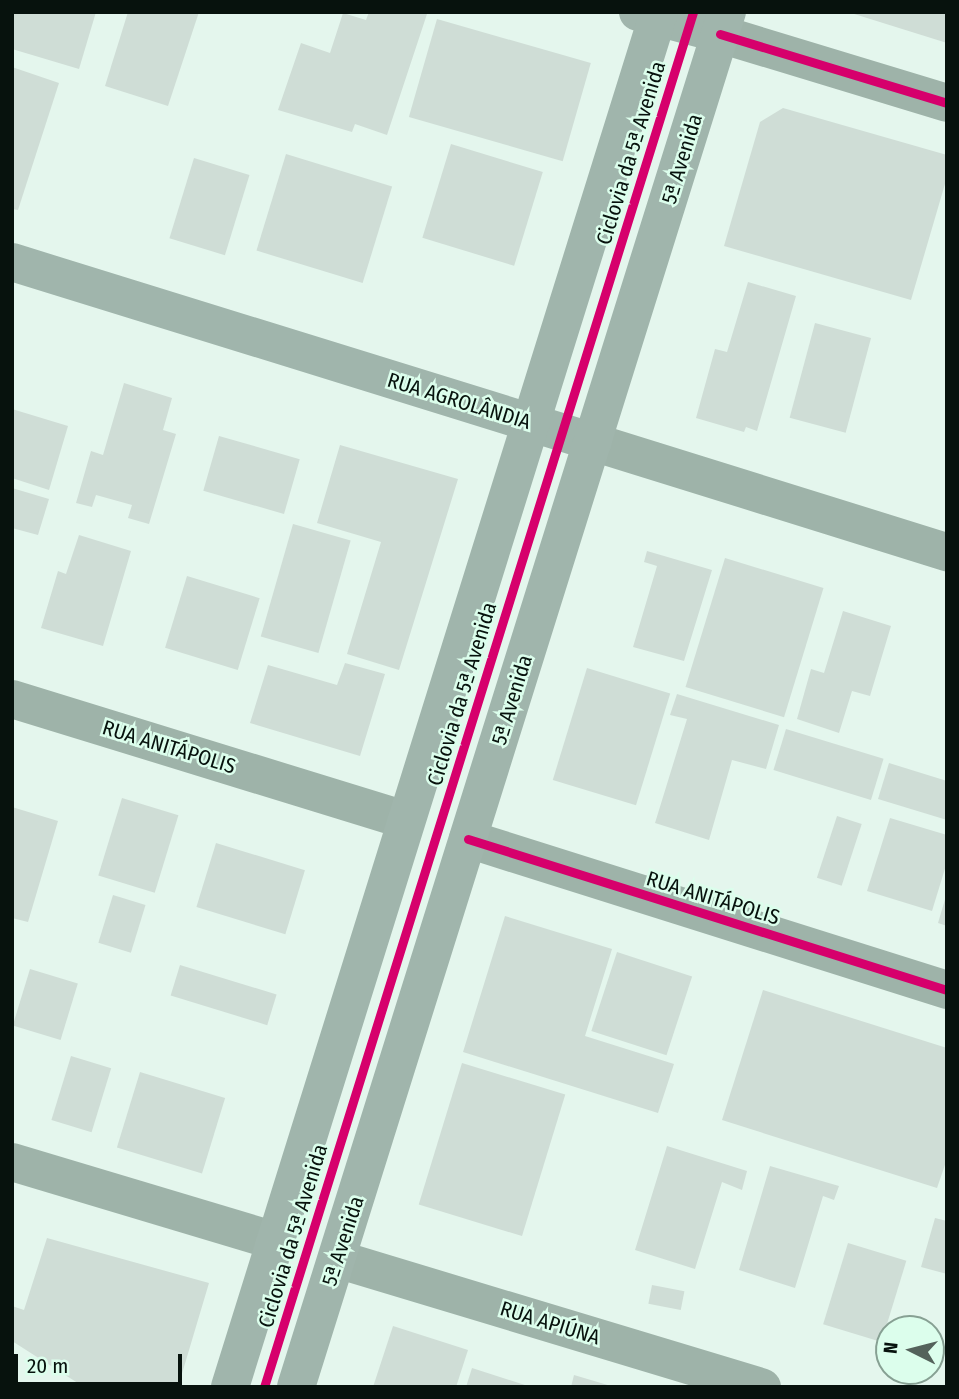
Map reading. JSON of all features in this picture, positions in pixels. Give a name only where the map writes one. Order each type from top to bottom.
[{"type":"main road","points":[[230,1387],[531,423],[651,14],[724,23]]},
{"type":"main road","name":"5ª Avenida","points":[[296,1387],[724,23]]},
{"type":"main road","name":"RUA AGROLÂNDIA","points":[[12,262],[593,442]]},
{"type":"street","points":[[724,23],[947,103]]},
{"type":"street","name":"RUA AGROLÂNDIA","points":[[593,442],[947,552]]},
{"type":"street","name":"RUA ANITÁPOLIS","points":[[12,699],[406,820]]},
{"type":"street","name":"RUA ANITÁPOLIS","points":[[468,839],[947,990]]},
{"type":"street","points":[[12,1162],[275,1241]]},
{"type":"street","name":"RUA APIÚNA","points":[[337,1259],[762,1387]]},
{"type":"building","points":[[12,12],[96,12],[79,69],[12,49]]},
{"type":"building","points":[[128,12],[199,12],[168,106],[105,86]]},
{"type":"building","points":[[369,12],[427,14],[387,135],[355,124],[352,132],[278,110],[301,43],[330,53],[343,13],[366,20]]},
{"type":"building","points":[[947,12],[947,43],[851,13]]},
{"type":"building","points":[[437,19],[591,63],[563,161],[409,117]]},
{"type":"building","points":[[12,67],[59,83],[18,210],[12,209]]},
{"type":"building","points":[[783,108],[947,155],[947,177],[911,300],[724,246],[760,122]]},
{"type":"building","points":[[451,144],[543,172],[514,266],[422,238]]},
{"type":"building","points":[[286,154],[392,186],[363,283],[256,251]]},
{"type":"building","points":[[194,158],[249,175],[225,255],[169,238]]},
{"type":"building","points":[[748,282],[796,296],[757,431],[746,427],[744,432],[696,418],[715,349],[727,352]]},
{"type":"building","points":[[815,323],[871,338],[846,433],[790,418]]},
{"type":"building","points":[[124,383],[172,398],[163,430],[176,434],[149,524],[128,518],[132,505],[96,495],[92,507],[76,503],[91,451],[103,455]]},
{"type":"building","points":[[12,409],[68,426],[49,490],[12,478]]},
{"type":"building","points":[[219,436],[300,459],[284,514],[203,491]]},
{"type":"building","points":[[340,445],[458,479],[399,670],[347,654],[381,542],[317,523]]},
{"type":"building","points":[[12,488],[49,499],[38,535],[12,528]]},
{"type":"building","points":[[293,524],[351,541],[318,653],[261,636]]},
{"type":"building","points":[[79,535],[131,551],[103,646],[41,628],[58,571],[66,574]]},
{"type":"building","points":[[647,551],[712,570],[684,661],[633,647],[657,566],[644,562]]},
{"type":"building","points":[[725,558],[823,588],[784,717],[686,687]]},
{"type":"building","points":[[187,576],[260,598],[238,670],[165,648]]},
{"type":"building","points":[[843,611],[891,626],[870,696],[852,691],[839,733],[797,719],[811,669],[824,673]]},
{"type":"building","points":[[345,663],[385,674],[360,756],[250,723],[268,665],[337,685]]},
{"type":"building","points":[[587,668],[670,693],[636,805],[553,780]]},
{"type":"building","points":[[677,694],[779,725],[766,769],[732,760],[709,840],[655,823],[687,719],[670,715]]},
{"type":"building","points":[[786,729],[884,759],[871,800],[773,770]]},
{"type":"building","points":[[889,763],[947,781],[947,820],[878,799]]},
{"type":"building","points":[[122,798],[178,815],[155,893],[98,875]]},
{"type":"building","points":[[12,807],[58,821],[28,922],[12,918]]},
{"type":"building","points":[[837,816],[862,824],[842,886],[817,878]]},
{"type":"building","points":[[890,818],[947,835],[947,862],[932,911],[867,891]]},
{"type":"building","points":[[216,843],[305,870],[285,934],[196,907]]},
{"type":"building","points":[[113,895],[146,905],[131,953],[98,943]]},
{"type":"building","points":[[947,896],[947,926],[938,923]]},
{"type":"building","points":[[505,916],[612,949],[585,1036],[674,1064],[658,1113],[463,1052]]},
{"type":"building","points":[[617,952],[692,976],[666,1055],[591,1031]]},
{"type":"building","points":[[180,965],[277,995],[267,1025],[171,996]]},
{"type":"building","points":[[30,969],[78,984],[61,1040],[13,1025]]},
{"type":"building","points":[[763,990],[947,1048],[947,1159],[937,1188],[722,1120]]},
{"type":"building","points":[[71,1056],[111,1068],[92,1132],[51,1120]]},
{"type":"building","points":[[462,1063],[565,1095],[522,1236],[419,1205]]},
{"type":"building","points":[[140,1072],[225,1098],[202,1174],[117,1148]]},
{"type":"building","points":[[667,1146],[747,1171],[742,1190],[722,1182],[695,1269],[635,1250]]},
{"type":"building","points":[[770,1166],[839,1186],[834,1200],[823,1196],[795,1288],[739,1270]]},
{"type":"building","points":[[935,1218],[947,1221],[947,1274],[921,1267]]},
{"type":"building","points":[[47,1238],[209,1283],[178,1387],[84,1387],[12,1341],[12,1306],[24,1310]]},
{"type":"building","points":[[848,1243],[906,1261],[890,1315],[875,1315],[875,1340],[823,1324]]},
{"type":"building","points":[[652,1285],[684,1291],[681,1310],[648,1304]]},
{"type":"building","points":[[393,1326],[468,1350],[456,1387],[373,1387]]},
{"type":"building","points":[[472,1368],[528,1386],[528,1387],[466,1387]]},
{"type":"building","points":[[574,1375],[611,1386],[571,1387]]},
{"type":"cycle path","name":"Ciclovia da 5ª Avenida","points":[[264,1387],[693,12]]},
{"type":"cycle path","points":[[720,34],[947,103]]},
{"type":"cycle path","points":[[468,839],[947,990]]}]
